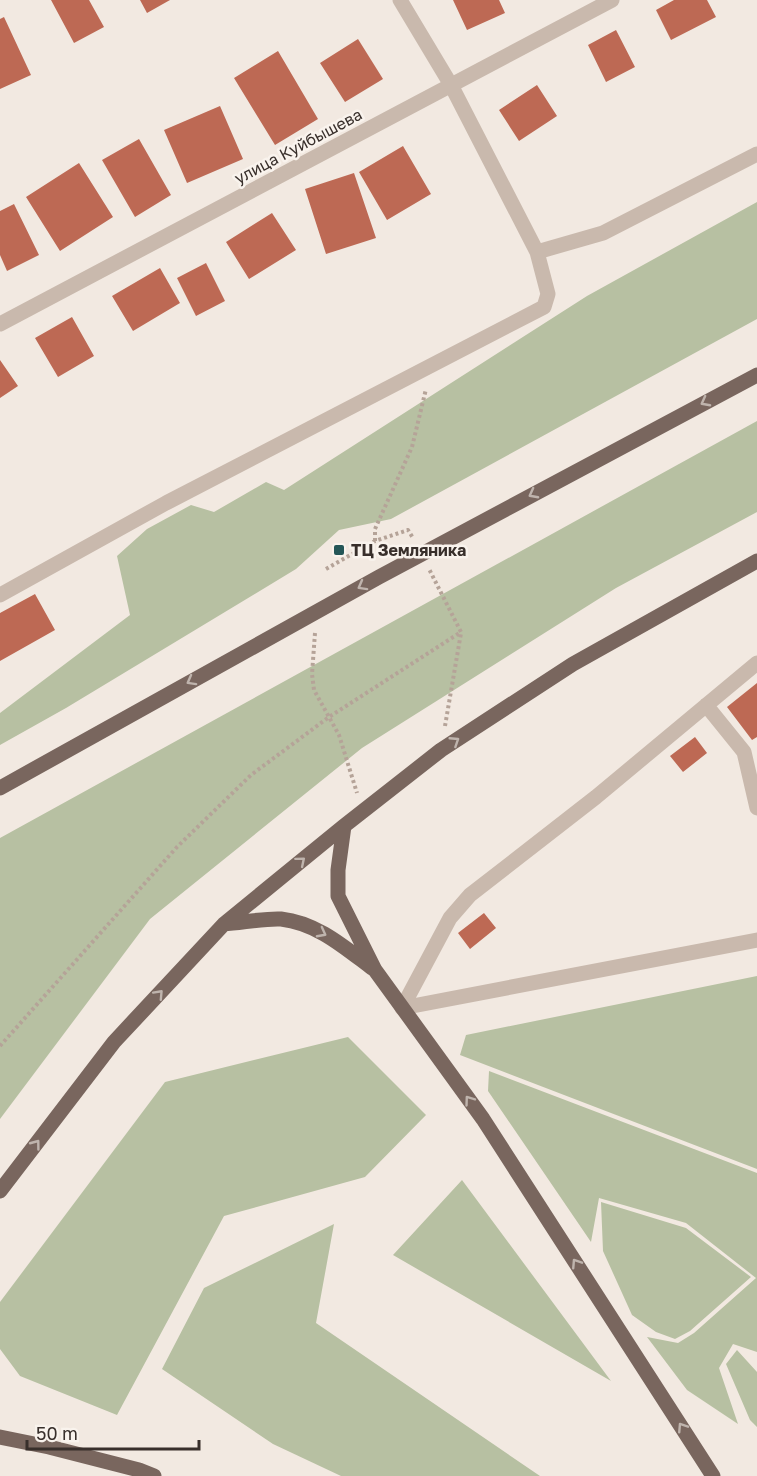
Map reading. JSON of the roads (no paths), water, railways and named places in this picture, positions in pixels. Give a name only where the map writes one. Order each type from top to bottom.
[{"type":"main road","points":[[0,788],[421,554],[757,375]]},
{"type":"main road","points":[[0,1191],[114,1042],[224,924],[441,750],[573,664],[757,561]]},
{"type":"main road","points":[[344,826],[338,870],[338,896],[375,970],[483,1119],[713,1476]]},
{"type":"main road","points":[[224,924],[279,919],[305,924],[334,939],[375,970]]},
{"type":"main road","points":[[0,1437],[49,1447],[154,1476]]},
{"type":"street","points":[[0,595],[166,503],[544,307],[548,294],[537,252],[451,85],[400,0]]},
{"type":"street","name":"улица Куйбышева","points":[[0,324],[612,0]]},
{"type":"street","points":[[537,252],[603,233],[757,154]]},
{"type":"street","points":[[402,1008],[450,918],[470,895],[596,797],[757,663]]},
{"type":"street","points":[[706,705],[751,753],[757,808]]},
{"type":"street","points":[[402,1008],[757,940]]},
{"type":"place","name":"ТЦ Земляника","points":[[339,550]]}]
